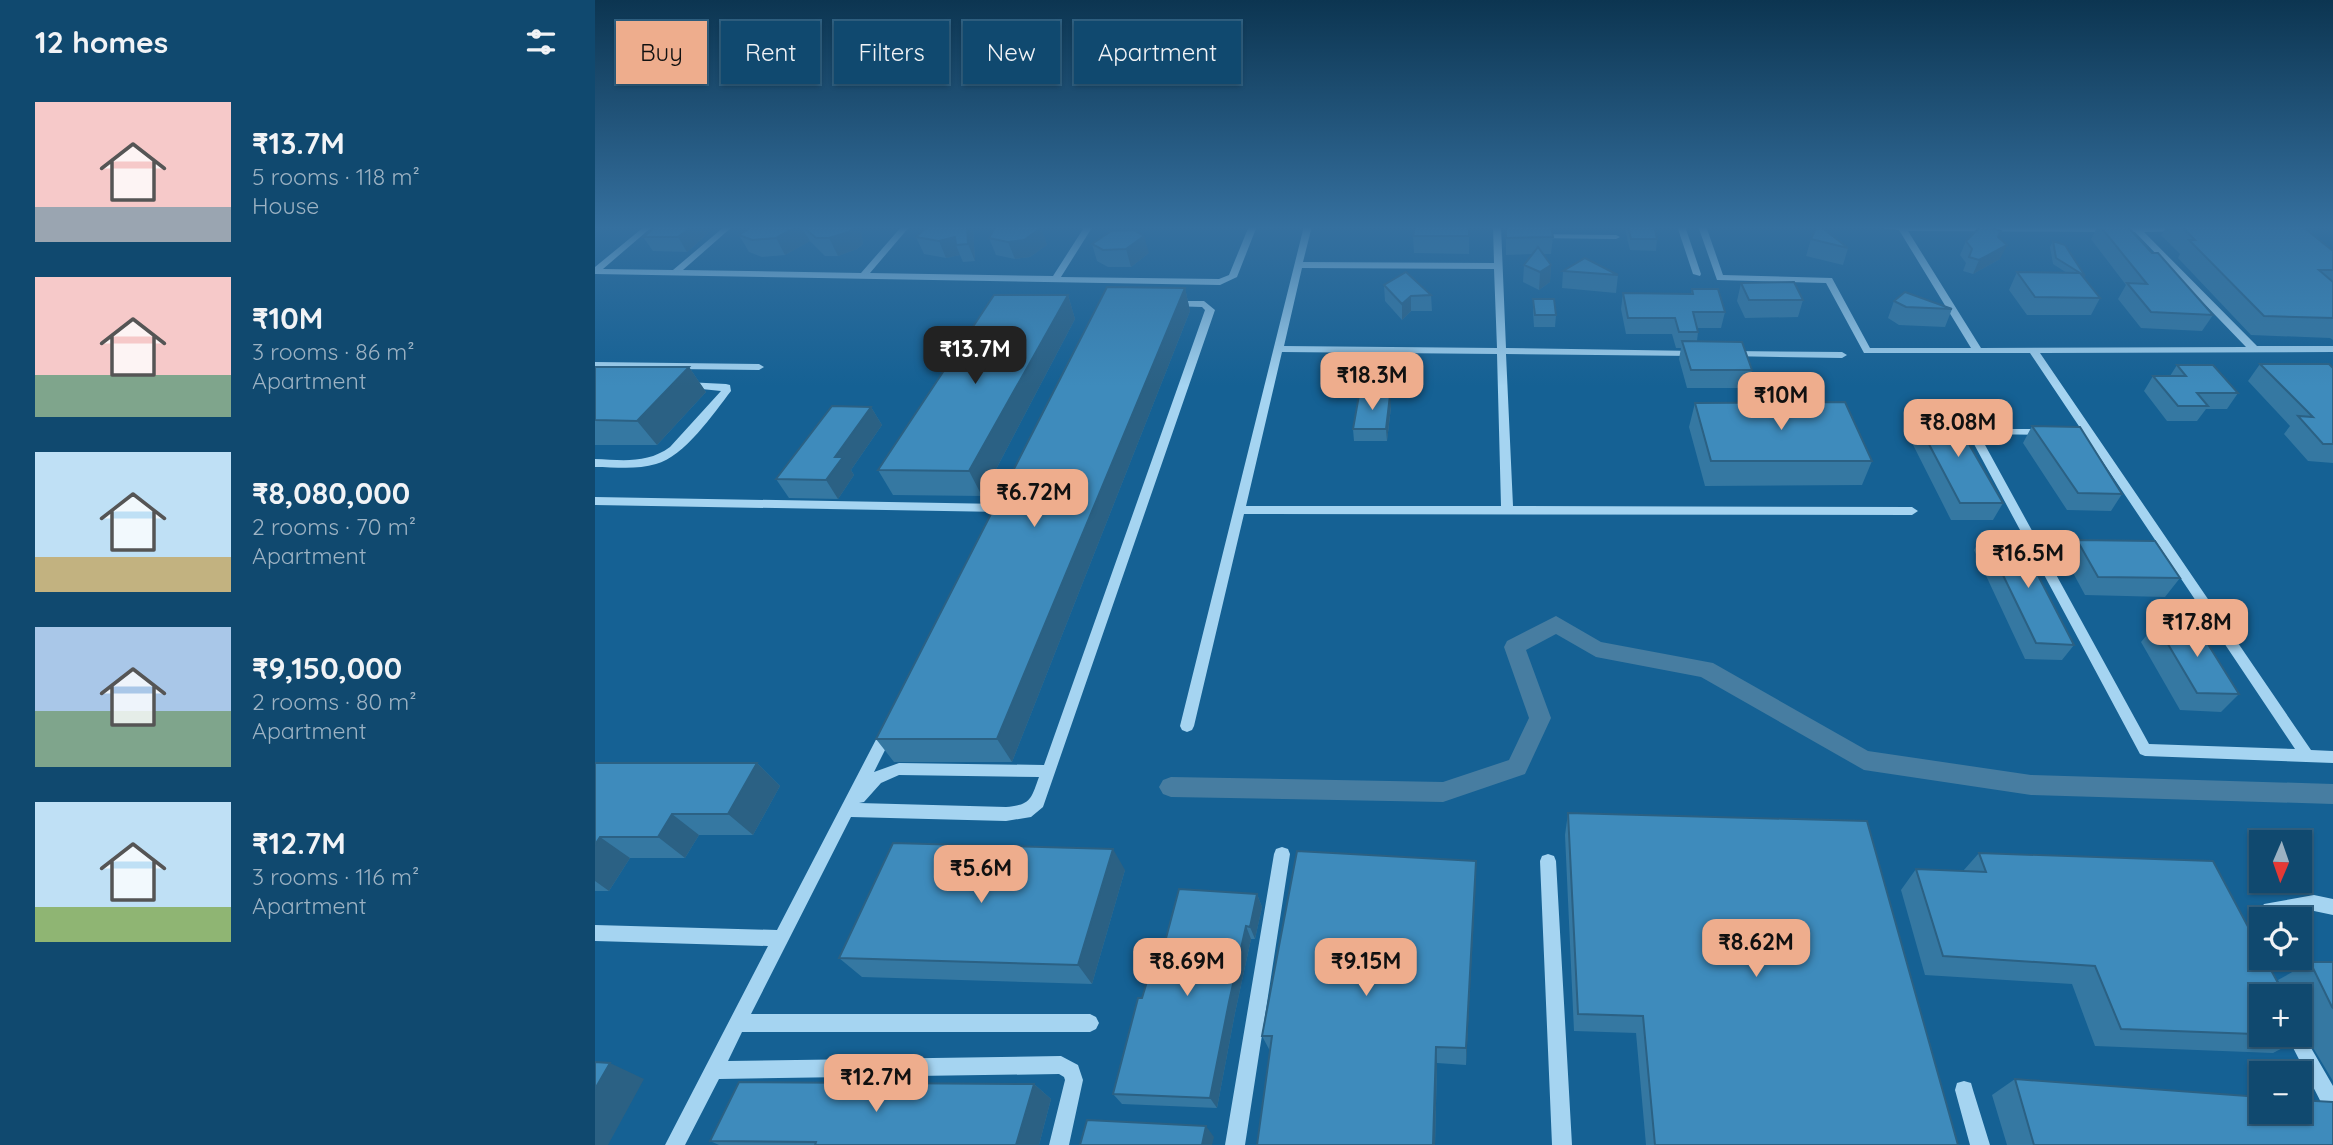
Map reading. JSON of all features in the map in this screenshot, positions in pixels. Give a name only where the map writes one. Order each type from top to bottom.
[{"type":"street","points":[[1139,279],[1231,279]]},
{"type":"street","points":[[1187,726],[1295,279]]},
{"type":"street","points":[[1499,279],[1507,510]]},
{"type":"street","points":[[1798,279],[1829,280],[1867,351],[2333,349]]},
{"type":"street","points":[[1934,279],[1978,351]]},
{"type":"street","points":[[2187,279],[2255,349]]},
{"type":"street","points":[[847,810],[1025,812],[1038,802],[1210,310],[1204,304],[1164,303]]},
{"type":"street","points":[[1278,349],[1706,354]]},
{"type":"street","points":[[2033,350],[2075,432],[2307,756]]},
{"type":"street","points":[[1720,354],[1842,355]]},
{"type":"street","points":[[595,365],[759,367]]},
{"type":"street","points":[[595,463],[659,461],[671,453],[726,391],[726,387],[718,385],[677,385]]},
{"type":"street","points":[[2075,432],[1972,431],[2145,750],[2333,757]]},
{"type":"street","points":[[595,501],[1002,508]]},
{"type":"street","points":[[1239,510],[1912,511]]},
{"type":"street","points":[[675,1145],[897,713]]},
{"type":"street","points":[[847,810],[876,778],[899,769],[1049,771]]},
{"type":"street","points":[[1548,861],[1562,1145]]},
{"type":"street","points":[[2289,907],[2314,903],[2333,907]]},
{"type":"street","points":[[595,933],[781,939]]},
{"type":"street","points":[[738,1023],[1090,1023]]},
{"type":"street","points":[[2302,1047],[2333,1105]]},
{"type":"street","points":[[714,1070],[1061,1065],[1072,1071],[1074,1080],[1059,1145]]},
{"type":"lane","points":[[1235,1145],[1282,854]]},
{"type":"lane","points":[[1964,1090],[1980,1145]]},
{"type":"building","points":[[1393,279],[1414,279],[1431,295],[1411,296],[1402,304],[1384,285]]},
{"type":"building","points":[[2022,279],[2085,279],[2100,298],[2035,297]]},
{"type":"building","points":[[2143,279],[2181,279],[2213,315],[2151,312],[2127,283],[2147,284]]},
{"type":"building","points":[[2228,279],[2330,279],[2333,282],[2333,318],[2264,316]]},
{"type":"building","points":[[1794,282],[1803,300],[1749,300],[1741,283]]},
{"type":"building","points":[[1107,287],[1185,288],[997,739],[876,739]]},
{"type":"building","points":[[1692,289],[1718,289],[1725,312],[1693,312],[1698,332],[1679,332],[1675,318],[1628,318],[1623,293],[1693,294]]},
{"type":"building","points":[[1905,292],[1952,309],[1906,307],[1894,301]]},
{"type":"building","points":[[994,295],[1068,295],[969,471],[878,470]]},
{"type":"building","points":[[1533,299],[1554,299],[1556,315],[1535,315]]},
{"type":"building","points":[[1682,341],[1742,342],[1752,370],[1691,370]]},
{"type":"building","points":[[2260,364],[2329,364],[2333,368],[2333,444],[2323,444],[2298,416],[2313,417]]},
{"type":"building","points":[[2177,365],[2213,365],[2238,393],[2197,393],[2208,406],[2178,406],[2153,376],[2186,376]]},
{"type":"building","points":[[595,367],[689,367],[637,421],[595,420]]},
{"type":"building","points":[[1359,395],[1390,395],[1386,429],[1353,429]]},
{"type":"building","points":[[1845,402],[1872,461],[1711,461],[1695,403]]},
{"type":"building","points":[[832,406],[871,407],[835,457],[843,457],[826,480],[776,479]]},
{"type":"building","points":[[1913,414],[1957,416],[1970,446],[2003,503],[1960,503]]},
{"type":"building","points":[[2032,426],[2080,427],[2122,494],[2078,493]]},
{"type":"building","points":[[1983,534],[2017,535],[2074,645],[2036,643]]},
{"type":"building","points":[[2077,540],[2155,541],[2180,578],[2098,577]]},
{"type":"building","points":[[2156,624],[2196,625],[2239,694],[2197,693]]},
{"type":"building","points":[[595,763],[757,763],[728,814],[672,814],[658,837],[600,837],[595,845]]},
{"type":"building","points":[[1568,813],[1867,821],[1958,1145],[1655,1145],[1643,1016],[1578,1014]]},
{"type":"building","points":[[893,843],[1113,849],[1078,965],[839,958]]},
{"type":"building","points":[[1297,851],[1476,861],[1466,1048],[1436,1047],[1433,1145],[1257,1145],[1272,1036],[1262,1036]]},
{"type":"building","points":[[1979,853],[2213,861],[2249,928],[2249,970],[2271,970],[2279,984],[2249,984],[2249,1034],[2121,1029],[2095,966],[1943,956],[1916,869],[1986,872]]},
{"type":"building","points":[[1179,889],[1257,894],[1250,927],[1246,926],[1210,1098],[1113,1094],[1138,998],[1142,998],[1159,942],[1165,942]]},
{"type":"building","points":[[2312,962],[2333,962],[2332,1007],[2312,966]]},
{"type":"building","points":[[595,1062],[610,1063],[595,1089]]},
{"type":"building","points":[[2015,1079],[2249,1096],[2249,1124],[2312,1124],[2312,1101],[2333,1102],[2333,1145],[2034,1145]]},
{"type":"building","points":[[739,1082],[1034,1084],[1016,1145],[815,1145],[816,1142],[710,1141]]},
{"type":"building","points":[[1087,1120],[1206,1126],[1202,1145],[1080,1145]]},
{"type":"waterway","points":[[1171,787],[1443,792],[1517,767],[1540,718],[1514,647],[1556,624],[1596,649],[1706,669],[1864,760],[2031,785],[2333,794]]}]
